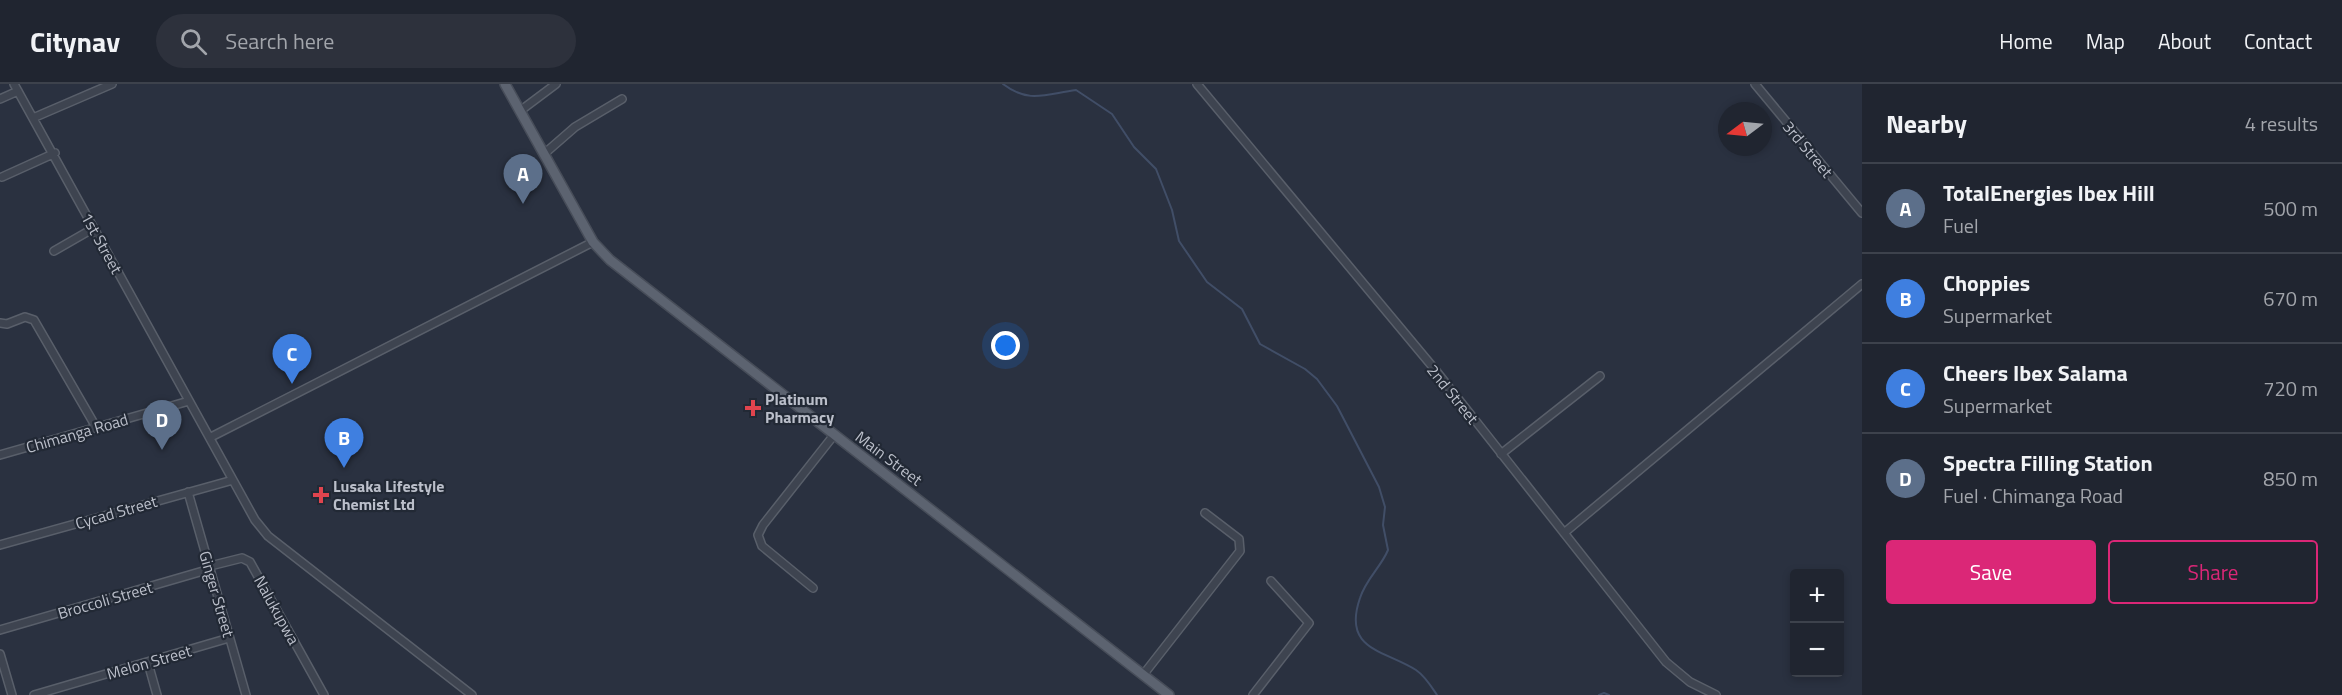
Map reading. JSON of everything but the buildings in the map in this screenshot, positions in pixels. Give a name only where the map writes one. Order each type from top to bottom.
[{"type":"main road","name":"Main Street","points":[[505,84],[593,242],[628,275],[1169,695]]},
{"type":"street","points":[[33,118],[112,84]]},
{"type":"street","points":[[520,111],[556,84]]},
{"type":"street","name":"2nd Street","points":[[1197,84],[1328,240],[1666,662],[1690,682],[1716,695]]},
{"type":"street","name":"3rd Street","points":[[1755,84],[1862,213]]},
{"type":"street","points":[[0,99],[16,88]]},
{"type":"street","name":"1st Street","points":[[16,88],[55,153],[255,520],[268,536],[472,695]]},
{"type":"street","points":[[544,154],[575,127],[622,99]]},
{"type":"street","points":[[2,177],[55,153]]},
{"type":"street","points":[[54,251],[94,228]]},
{"type":"street","points":[[211,438],[593,242]]},
{"type":"street","points":[[1564,533],[1862,284]]},
{"type":"street","points":[[0,323],[7,324],[25,316],[34,320],[96,427]]},
{"type":"street","points":[[1501,454],[1600,376]]},
{"type":"street","name":"Chimanga Road","points":[[0,455],[189,402]]},
{"type":"street","points":[[813,588],[762,546],[758,535],[763,525],[834,435]]},
{"type":"street","name":"Cycad Street","points":[[0,545],[233,480]]},
{"type":"street","name":"Ginger Street","points":[[188,492],[246,695]]},
{"type":"street","points":[[1143,675],[1240,551],[1239,540],[1205,513]]},
{"type":"street","name":"Nalukupwa","points":[[210,567],[242,558],[250,562],[324,695]]},
{"type":"street","name":"Broccoli Street","points":[[0,630],[210,567]]},
{"type":"street","points":[[1253,695],[1309,623],[1271,581]]},
{"type":"street","name":"Melon Street","points":[[34,695],[229,638]]},
{"type":"street","points":[[0,654],[12,695]]},
{"type":"street","points":[[148,663],[157,695]]},
{"type":"waterway","points":[[1003,84],[1012,90],[1030,96],[1076,90],[1112,114],[1134,147],[1156,169],[1172,210],[1179,241],[1207,282],[1242,309],[1260,344],[1305,369],[1317,379],[1337,406],[1379,487],[1385,507],[1383,525],[1388,550],[1360,598],[1356,615],[1357,628],[1361,638],[1369,646],[1419,672],[1437,695]]},
{"type":"waterway","points":[[1599,695],[1604,693],[1609,695]]},
{"type":"place","name":"TotalEnergies Ibex Hill","points":[[523,204]]},
{"type":"place","name":"Cheers Ibex Salama","points":[[292,384]]},
{"type":"place","name":"Platinum Pharmacy","points":[[753,408]]},
{"type":"place","name":"Spectra Filling Station","points":[[162,450]]},
{"type":"place","name":"Choppies","points":[[344,468]]},
{"type":"place","name":"Lusaka Lifestyle Chemist Ltd","points":[[321,495]]}]
